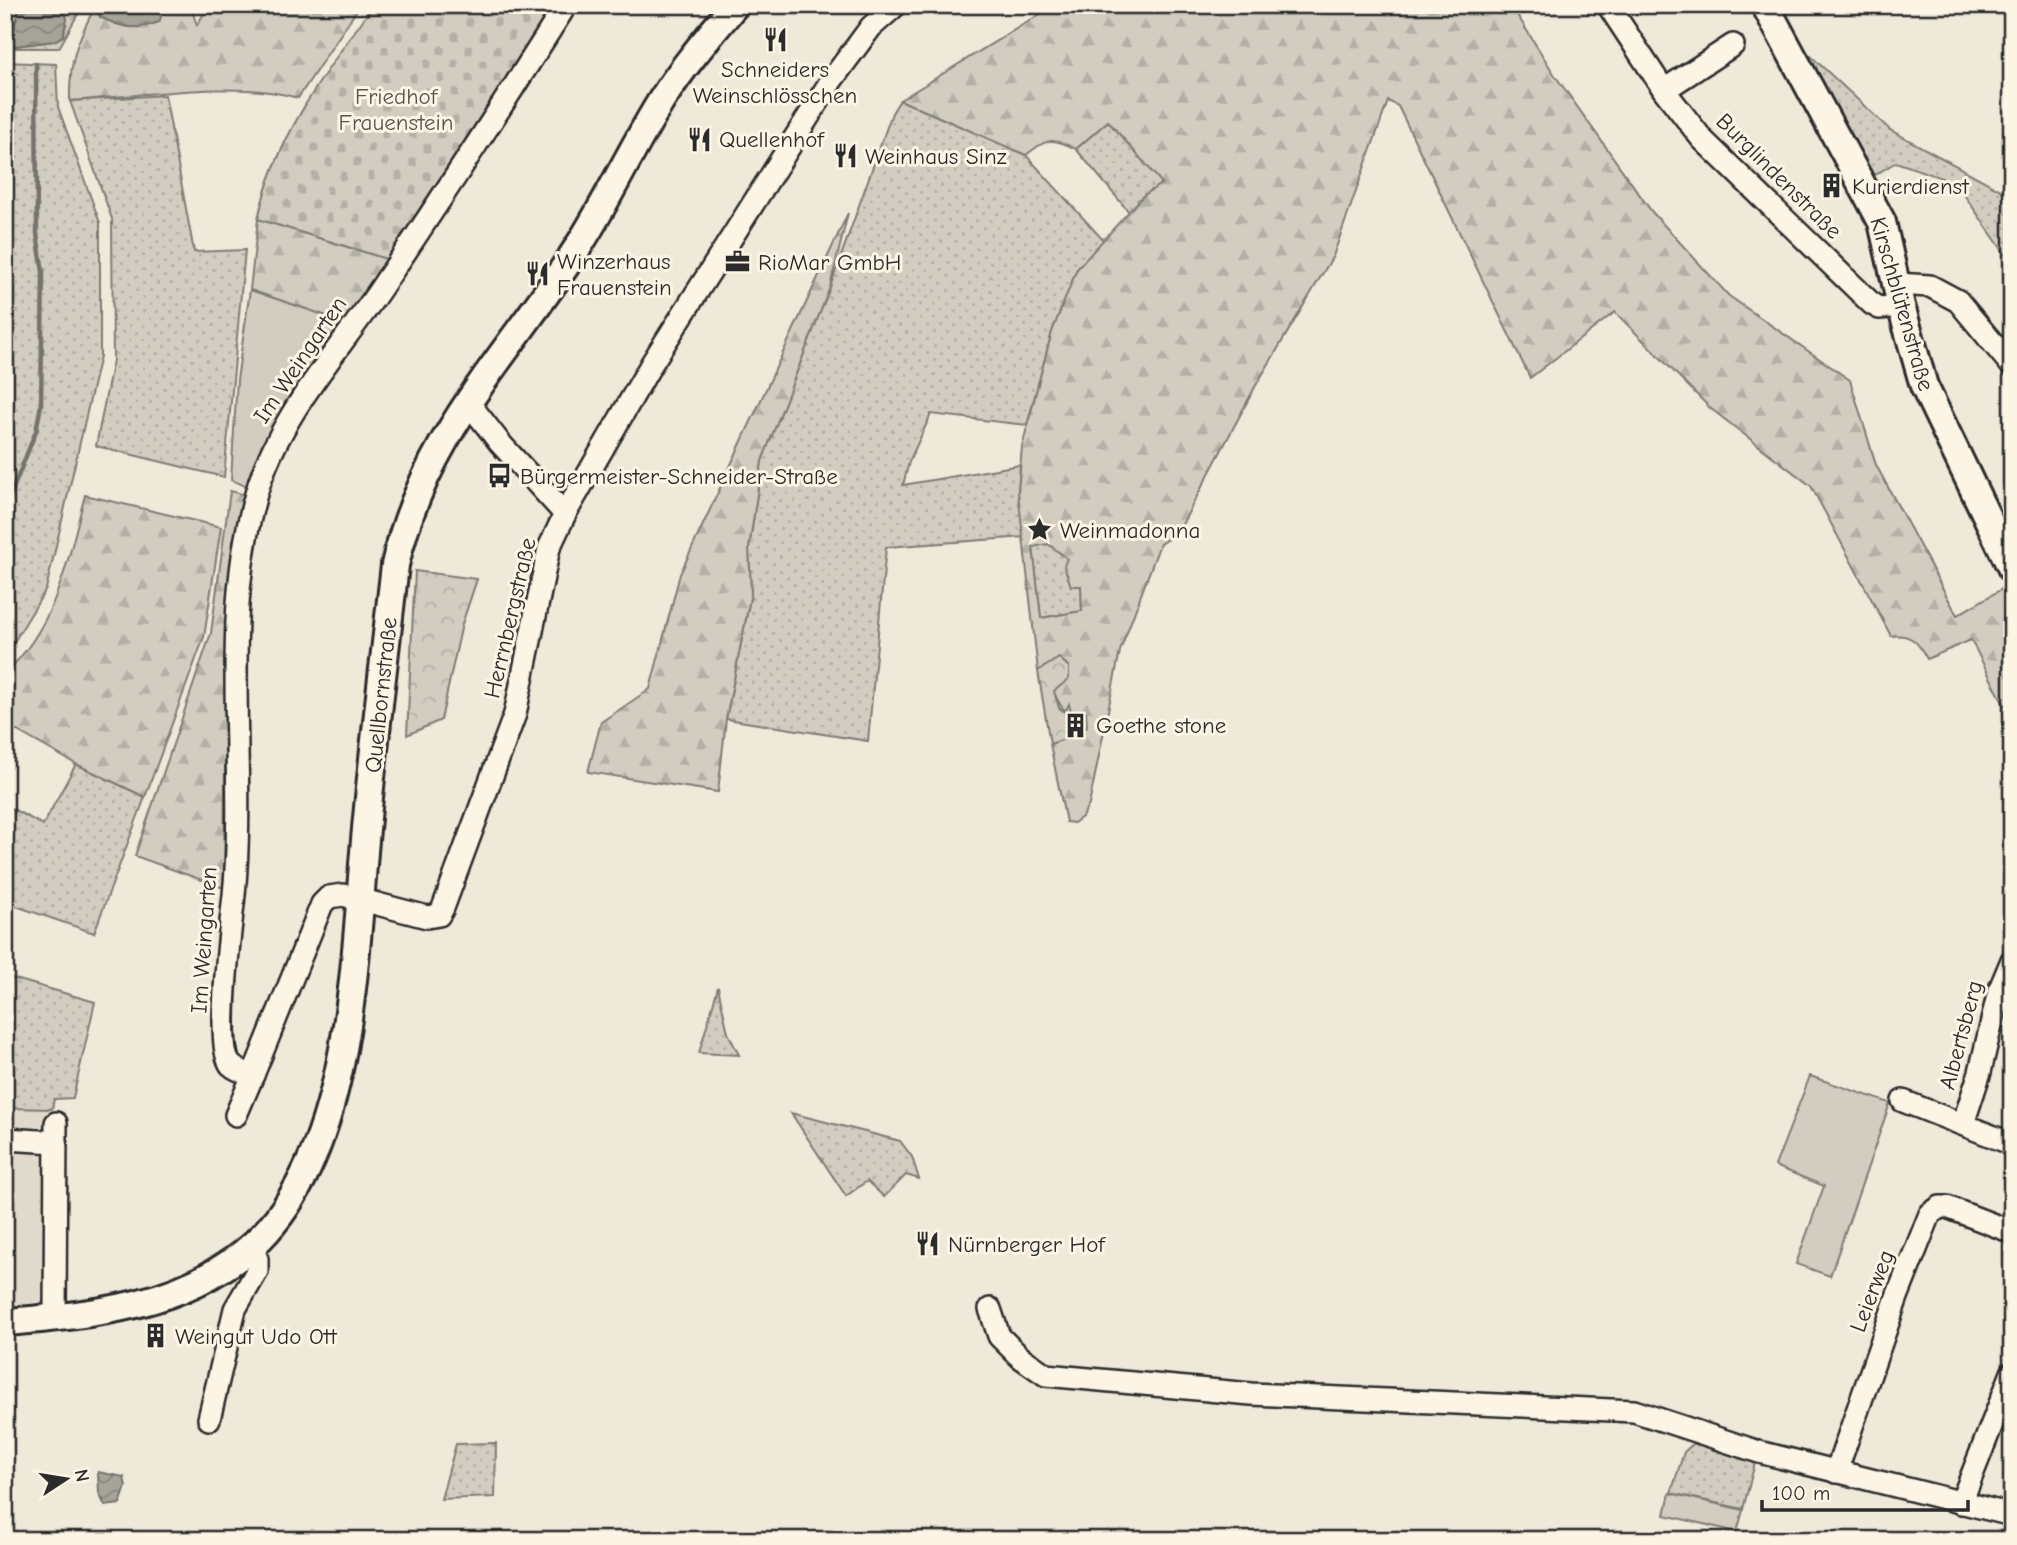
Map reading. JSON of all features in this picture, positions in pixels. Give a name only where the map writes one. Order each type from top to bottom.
[{"type":"main road","name":"Quellbornstraße","points":[[5,1322],[55,1318],[125,1307],[176,1293],[215,1273],[251,1247],[276,1220],[294,1194],[324,1121],[346,1031],[395,565],[402,532],[426,470],[468,402],[578,248],[670,88],[735,5]]},
{"type":"main road","name":"Kirschblütenstraße","points":[[1765,5],[1882,222],[1898,295],[1924,386],[2012,569]]},
{"type":"street","name":"Im Weingarten","points":[[253,1075],[230,1064],[225,1053],[224,1010],[239,799],[236,627],[244,551],[255,495],[288,419],[381,289],[566,5]]},
{"type":"street","name":"Herrnbergstraße","points":[[361,898],[427,917],[439,915],[515,714],[549,548],[565,514],[652,363],[817,102],[871,27],[896,5]]},
{"type":"street","name":"Burglindenstraße","points":[[1608,5],[1664,90],[1702,139],[1872,304],[1879,308],[1898,295],[1930,286],[1958,301],[2012,366]]},
{"type":"street","points":[[1664,90],[1733,45]]},
{"type":"street","points":[[468,402],[500,443],[565,514]]},
{"type":"street","points":[[236,1115],[322,904],[329,897],[343,895],[361,898]]},
{"type":"street","name":"Albertsberg","points":[[1963,1124],[1980,1072],[1999,991],[2012,960]]},
{"type":"street","points":[[1903,1101],[2012,1144]]},
{"type":"street","points":[[5,1139],[56,1133],[55,1318]]},
{"type":"street","name":"Leierweg","points":[[1836,1472],[1897,1297],[1930,1214],[1941,1207],[1947,1207],[2012,1232]]},
{"type":"street","points":[[209,1419],[235,1309],[257,1271],[257,1259],[251,1247]]},
{"type":"street","points":[[989,1309],[999,1336],[1020,1357],[1046,1375],[1251,1394],[1634,1411],[1759,1452],[2012,1515]]},
{"type":"street","points":[[1961,1503],[2012,1373]]},
{"type":"shaded area","points":[[5,1108],[52,1109],[50,1299],[26,1308],[5,1308]]},
{"type":"green space","points":[[5,5],[21,5],[14,28],[5,40]]},
{"type":"green space","points":[[61,5],[83,5],[59,48],[5,48],[5,43],[8,47],[54,41],[64,35],[67,18]]},
{"type":"green space","points":[[96,5],[190,5],[197,25],[209,5],[360,5],[298,98],[246,90],[216,90],[70,101],[71,74],[76,51]]},
{"type":"green space","name":"Friedhof Frauenstein","points":[[374,5],[550,5],[525,53],[393,261],[258,219],[276,162],[304,106]]},
{"type":"green space","points":[[1055,5],[1511,5],[1554,74],[1652,212],[1729,296],[1850,380],[1876,465],[1957,615],[2007,586],[2012,598],[2012,720],[1971,640],[1927,659],[1909,637],[1891,636],[1811,486],[1710,408],[1615,312],[1530,378],[1398,106],[1388,101],[1333,256],[1255,387],[1178,532],[1160,544],[1120,651],[1089,805],[1082,817],[1074,823],[1066,822],[1050,744],[1079,734],[1086,712],[1064,709],[1053,691],[1069,678],[1069,667],[1060,659],[1038,671],[1018,492],[1022,447],[1052,332],[1077,269],[1143,196],[1162,183],[1108,121],[1076,149],[1061,142],[1050,141],[1026,155],[900,100]],"holes":[[[1048,544],[1067,558],[1064,566],[1071,586],[1081,586],[1082,611],[1041,618],[1033,547]]]},
{"type":"green space","points":[[1797,43],[1890,130],[2012,196],[2012,264],[1956,183],[1896,162],[1870,178]]},
{"type":"green space","points":[[5,62],[56,64],[58,107],[100,223],[100,356],[46,589],[5,657]]},
{"type":"green space","points":[[165,95],[194,252],[245,250],[224,477],[96,446],[113,360],[112,219],[70,101]]},
{"type":"green space","points":[[900,100],[1026,155],[1104,241],[1077,269],[1052,332],[1027,425],[931,414],[909,462],[903,485],[1020,465],[1018,492],[1025,537],[886,547],[868,741],[726,719],[751,593],[749,548],[762,461],[830,287],[892,113]]},
{"type":"green space","points":[[1108,121],[1163,183],[1143,196],[1129,212],[1076,149]]},
{"type":"green space","points":[[848,213],[830,287],[762,461],[749,548],[751,593],[726,719],[718,792],[588,772],[601,722],[650,689],[680,574]]},
{"type":"green space","points":[[258,219],[393,261],[350,324],[250,290]]},
{"type":"green space","points":[[250,290],[350,324],[251,488],[231,480],[237,380]]},
{"type":"green space","points":[[230,491],[250,496],[226,650],[224,888],[135,856],[211,633]]},
{"type":"green space","points":[[85,495],[221,527],[204,637],[145,797],[76,764],[5,724],[5,673],[37,635],[58,591]]},
{"type":"green space","points":[[1048,544],[1067,558],[1071,586],[1081,585],[1082,611],[1041,618],[1033,546]]},
{"type":"green space","points":[[415,571],[477,579],[462,624],[441,720],[407,735]]},
{"type":"green space","points":[[1059,658],[1069,667],[1069,679],[1054,691],[1059,708],[1065,712],[1069,704],[1071,712],[1086,712],[1087,726],[1079,734],[1050,744],[1038,671]]},
{"type":"green space","points":[[76,764],[145,797],[94,933],[13,905],[5,923],[5,805],[43,825]]},
{"type":"green space","points":[[5,976],[95,1002],[73,1098],[54,1099],[52,1109],[5,1108]]},
{"type":"green space","points":[[718,987],[728,1033],[739,1055],[699,1053]]},
{"type":"green space","points":[[1810,1076],[1890,1103],[1830,1276],[1796,1264],[1824,1186],[1775,1166]]},
{"type":"green space","points":[[791,1113],[900,1141],[912,1157],[919,1179],[906,1175],[884,1197],[867,1181],[846,1196]]},
{"type":"green space","points":[[496,1443],[495,1497],[441,1499],[456,1444]]},
{"type":"green space","points":[[1694,1443],[1755,1463],[1743,1509],[1671,1493],[1684,1452]]},
{"type":"green space","points":[[1670,1493],[1743,1510],[1737,1532],[1665,1515]]},
{"type":"water","points":[[21,5],[61,5],[67,18],[63,36],[54,41],[8,47],[5,40],[14,28]]},
{"type":"water","points":[[166,5],[159,22],[136,27],[122,26],[100,17],[96,6]]},
{"type":"water","points":[[98,1472],[124,1477],[126,1487],[120,1504],[105,1506],[99,1493]]},
{"type":"waterway","points":[[5,16],[13,34]]},
{"type":"waterway","points":[[5,509],[36,431],[41,405],[43,272],[37,234],[36,64]]},
{"type":"place","name":"Schneiders Weinschlösschen","points":[[775,39]]},
{"type":"place","name":"Quellenhof","points":[[699,139]]},
{"type":"place","name":"Weinhaus Sinz","points":[[845,156]]},
{"type":"place","name":"Kurierdienst","points":[[1832,186]]},
{"type":"place","name":"RioMar GmbH","points":[[738,262]]},
{"type":"place","name":"Winzerhaus Frauenstein","points":[[537,274]]},
{"type":"place","name":"Bürgermeister-Schneider-Straße","points":[[500,476]]},
{"type":"place","name":"Weinmadonna","points":[[1040,530]]},
{"type":"place","name":"Goethe stone","points":[[1076,725]]},
{"type":"place","name":"Nürnberger Hof","points":[[928,1244]]},
{"type":"place","name":"Weingut Udo Ott","points":[[155,1336]]}]
